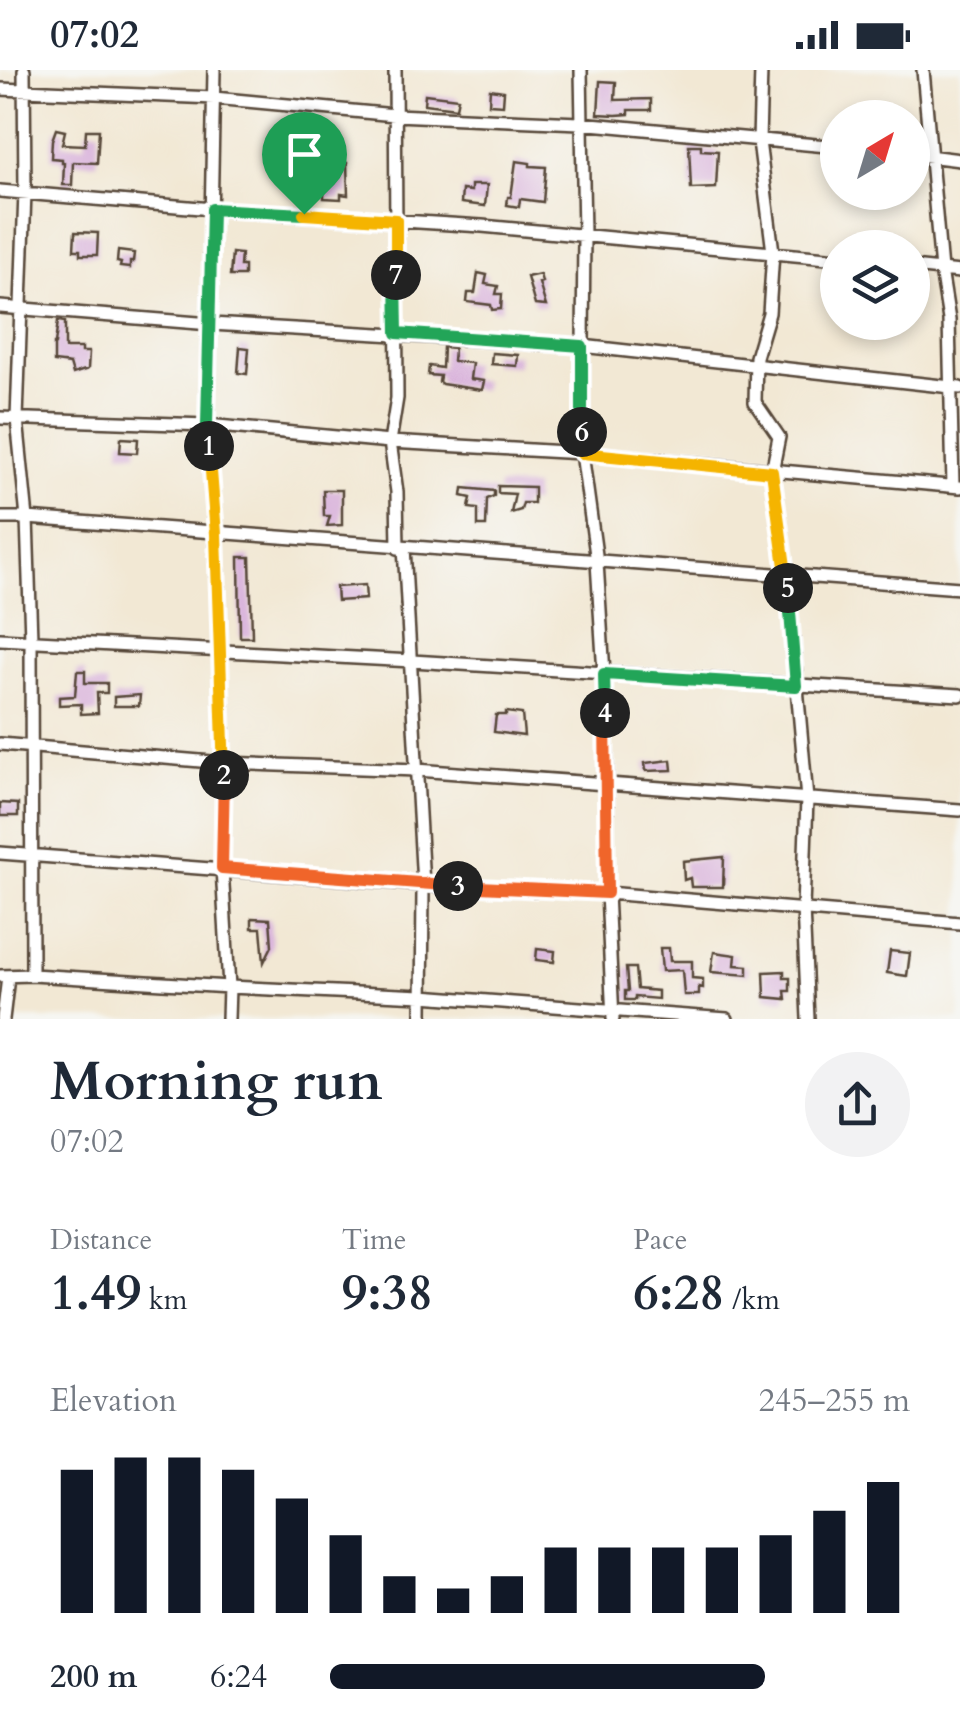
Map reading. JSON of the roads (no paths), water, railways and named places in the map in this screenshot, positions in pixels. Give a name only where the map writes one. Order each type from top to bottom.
[{"type":"street","points":[[24,70],[25,192],[17,419],[27,518],[31,639],[32,974]]},
{"type":"street","points":[[214,70],[207,425],[216,534],[228,1019]]},
{"type":"street","points":[[394,70],[397,398],[390,442],[412,661],[422,884],[422,1019]]},
{"type":"street","points":[[581,70],[582,453],[597,562],[604,674],[612,1015]]},
{"type":"street","points":[[760,70],[759,141],[773,252],[770,314],[756,365],[755,402],[779,436],[772,472],[787,576],[807,799],[803,908],[808,1019]]},
{"type":"street","points":[[923,70],[925,100]]},
{"type":"street","points":[[0,89],[214,98],[395,115],[580,123],[820,146]]},
{"type":"street","points":[[0,418],[207,425],[956,486],[955,387],[930,156],[960,160]]},
{"type":"street","points":[[0,191],[584,235],[820,257]]},
{"type":"street","points":[[930,269],[960,272]]},
{"type":"street","points":[[0,307],[582,346],[955,387]]},
{"type":"street","points":[[0,518],[960,588]]},
{"type":"street","points":[[0,639],[960,695]]},
{"type":"street","points":[[0,744],[224,763],[417,770],[960,810]]},
{"type":"street","points":[[0,853],[422,884],[607,893],[960,922]]},
{"type":"street","points":[[3,1019],[4,976],[32,974],[422,996],[612,1015],[727,1019]]}]
